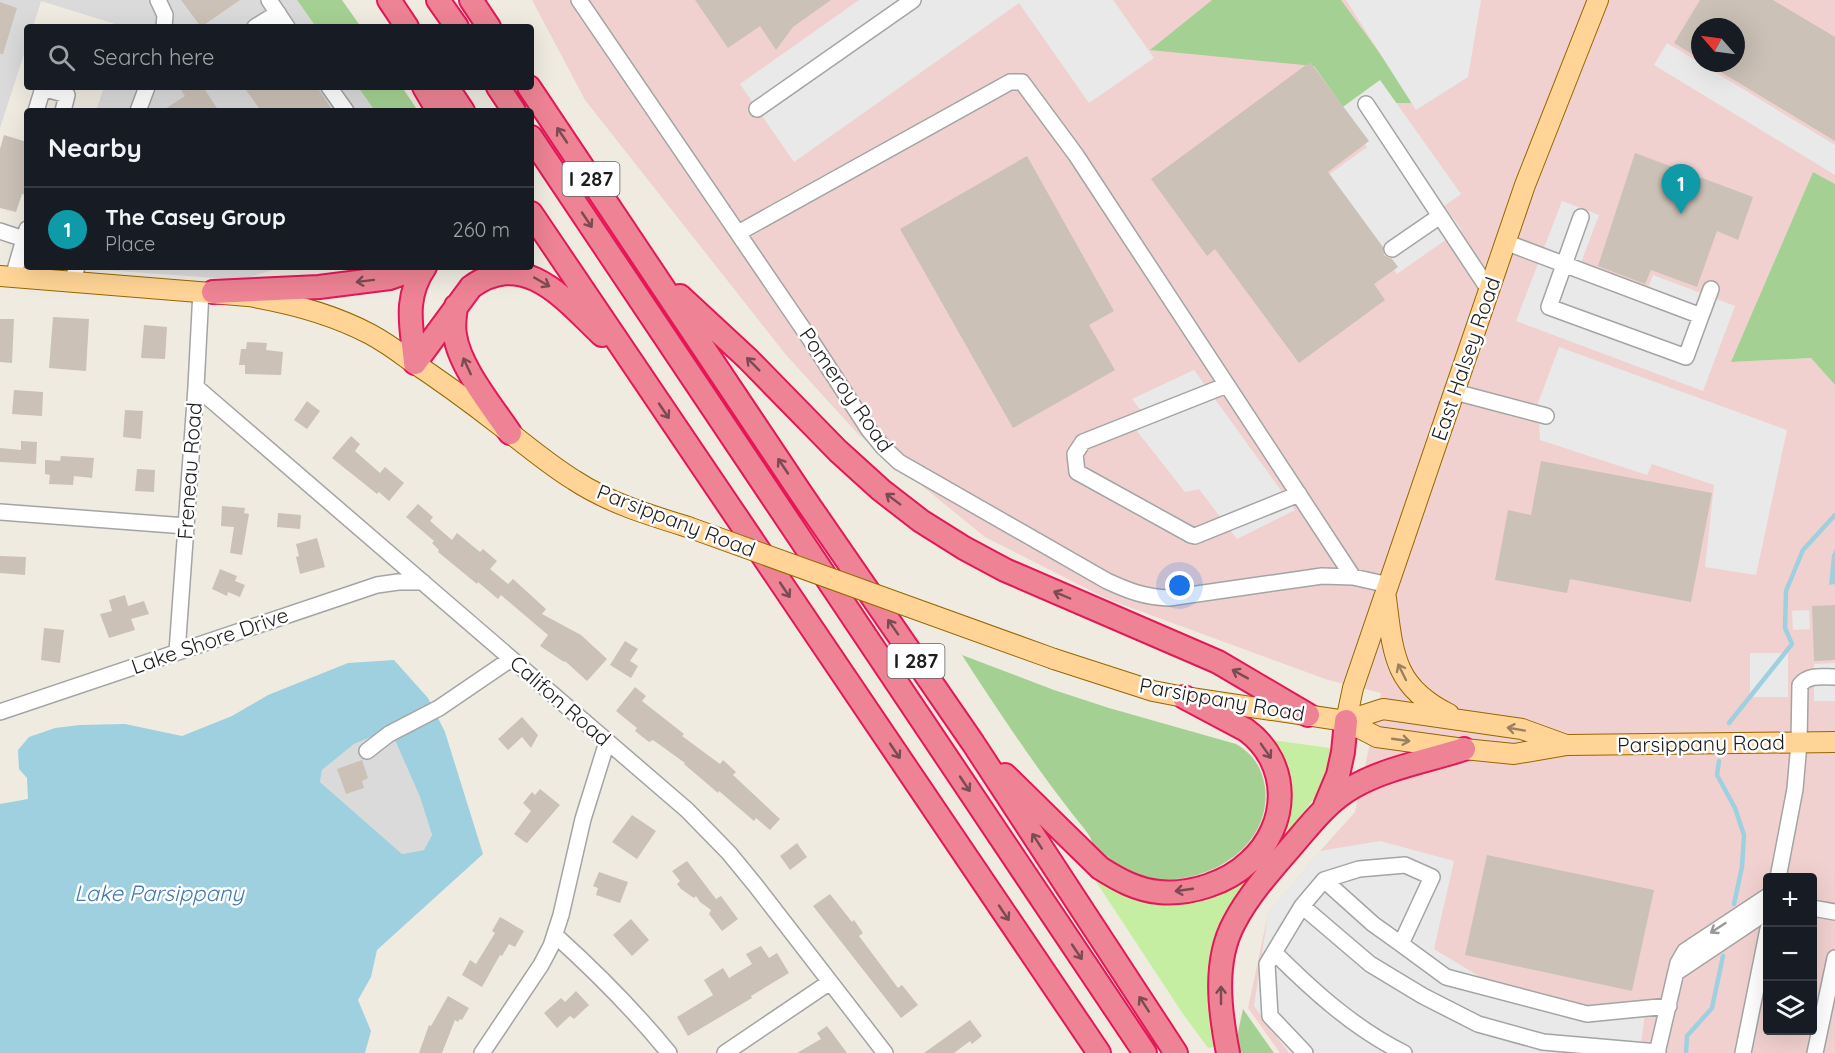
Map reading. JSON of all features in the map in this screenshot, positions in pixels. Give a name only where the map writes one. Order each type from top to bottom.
[{"type":"highway","points":[[375,0],[388,24]]},
{"type":"highway","points":[[389,0],[405,24]]},
{"type":"highway","points":[[438,0],[455,24]]},
{"type":"highway","points":[[471,0],[487,24]]},
{"type":"highway","points":[[426,90],[436,108]]},
{"type":"highway","points":[[449,90],[461,108]]},
{"type":"highway","points":[[500,90],[512,108]]},
{"type":"highway","name":"I 287","points":[[531,90],[802,495],[973,743],[1176,1053]]},
{"type":"highway","points":[[534,141],[1145,1053]]},
{"type":"highway","points":[[534,218],[1099,1053]]},
{"type":"highway","points":[[207,292],[319,287],[390,278],[414,270]]},
{"type":"highway","points":[[415,363],[410,304],[422,270]]},
{"type":"highway","points":[[652,271],[748,359],[838,451],[881,490],[921,521],[1005,570],[1218,662],[1308,715]]},
{"type":"highway","points":[[415,363],[471,287],[490,276],[512,273],[533,277],[552,288],[631,363]]},
{"type":"highway","points":[[456,306],[454,325],[458,346],[472,377],[510,433]]},
{"type":"highway","points":[[973,743],[1100,868],[1119,880],[1139,888],[1160,892],[1192,889],[1223,879],[1240,870],[1258,854],[1274,826],[1280,805],[1280,789],[1274,762],[1255,736],[1184,697]]},
{"type":"highway","points":[[1324,808],[1338,775],[1346,721]]},
{"type":"highway","points":[[1228,1053],[1220,999],[1221,966],[1227,941],[1233,925],[1277,863],[1324,808],[1351,788],[1372,777],[1464,749]]},
{"type":"main road","name":"East Halsey Road","points":[[1346,721],[1353,688],[1525,185],[1598,0]]},
{"type":"main road","name":"Parsippany Road","points":[[6,277],[75,274],[276,300],[312,310],[372,334],[461,395],[541,457],[584,486],[633,510],[688,527],[1053,659],[1153,691],[1346,721],[1377,737],[1514,754],[1567,745],[1835,742]]},
{"type":"main road","points":[[1387,589],[1392,642],[1398,665],[1407,682],[1423,699],[1462,721]]},
{"type":"main road","name":"Parsippany Road","points":[[1346,721],[1383,709],[1522,729],[1567,745]]},
{"type":"street","points":[[158,0],[165,15],[164,24]]},
{"type":"street","points":[[269,0],[285,24]]},
{"type":"street","name":"Pomeroy Road","points":[[579,0],[870,430],[899,462],[1107,581],[1137,594],[1169,598],[1322,576],[1353,577],[1387,589]]},
{"type":"street","points":[[757,108],[913,0]]},
{"type":"street","points":[[260,24],[278,13]]},
{"type":"street","points":[[738,233],[1010,82],[1022,82],[1076,155],[1353,577]]},
{"type":"street","points":[[37,108],[42,90]]},
{"type":"street","points":[[50,90],[67,95],[64,108]]},
{"type":"street","points":[[139,108],[146,90]]},
{"type":"street","points":[[331,90],[344,108]]},
{"type":"street","points":[[1366,104],[1489,290]]},
{"type":"street","points":[[1392,249],[1440,216]]},
{"type":"street","points":[[1581,218],[1549,307],[1686,357],[1711,289]]},
{"type":"street","points":[[0,231],[24,234]]},
{"type":"street","points":[[6,277],[24,238]]},
{"type":"street","points":[[1506,242],[1701,316]]},
{"type":"street","name":"Freneau Road","points":[[177,651],[196,387],[207,292]]},
{"type":"street","points":[[1227,385],[1083,442],[1075,454],[1077,472],[1196,536],[1299,494]]},
{"type":"street","name":"Califon Road","points":[[196,387],[687,810],[729,854],[885,1053]]},
{"type":"street","points":[[1455,392],[1546,416]]},
{"type":"street","points":[[0,513],[186,526]]},
{"type":"street","name":"Lake Shore Drive","points":[[0,712],[377,585],[423,582]]},
{"type":"street","points":[[367,751],[389,734],[439,708],[511,659]]},
{"type":"street","points":[[1779,873],[1795,789],[1800,685],[1810,677],[1835,677]]},
{"type":"street","points":[[482,1053],[541,965],[555,935],[583,819],[608,742]]},
{"type":"street","points":[[1305,1053],[1270,1016],[1268,964],[1302,906],[1324,880],[1359,869],[1405,865],[1432,877],[1401,944]]},
{"type":"street","points":[[1324,880],[1373,924],[1446,978],[1587,1014],[1668,1006]]},
{"type":"street","points":[[1302,906],[1370,964],[1423,996],[1478,1024],[1543,1042],[1658,1052],[1681,957],[1690,946],[1763,899]]},
{"type":"street","points":[[1817,909],[1835,912]]},
{"type":"street","points":[[1677,972],[1763,914]]},
{"type":"street","points":[[555,935],[604,980],[669,1053]]},
{"type":"street","points":[[1743,1053],[1763,950]]},
{"type":"street","points":[[1274,952],[1307,985],[1343,1014],[1404,1053]]},
{"type":"street","points":[[1815,1053],[1835,958]]},
{"type":"street","points":[[724,1053],[830,982]]},
{"type":"shaded area","points":[[0,0],[297,0],[314,24],[115,24],[41,1],[34,24],[24,24],[24,54],[0,128]]},
{"type":"shaded area","points":[[532,0],[1835,0],[1835,184],[1813,172],[1732,362],[1811,358],[1835,385],[1835,1053],[1280,1053],[1248,1008],[1268,914],[1355,812],[1381,693],[1328,680],[1107,599],[985,537],[858,434],[786,355],[585,100]]},
{"type":"shaded area","points":[[859,0],[1113,0],[1154,58],[1089,103],[1019,3],[794,162],[740,84]]},
{"type":"shaded area","points":[[1346,0],[1481,0],[1468,77],[1416,110]]},
{"type":"shaded area","points":[[1667,43],[1691,58],[1691,72],[1715,72],[1835,145],[1835,175],[1654,65]]},
{"type":"shaded area","points":[[1380,80],[1461,194],[1444,206],[1461,229],[1397,274],[1327,176],[1367,147],[1340,109]]},
{"type":"shaded area","points":[[103,90],[360,90],[373,108],[97,108]]},
{"type":"shaded area","points":[[1562,201],[1599,215],[1581,263],[1648,288],[1653,275],[1735,306],[1703,391],[1516,321]]},
{"type":"shaded area","points":[[105,270],[272,270],[243,280]]},
{"type":"shaded area","points":[[1559,347],[1787,430],[1756,575],[1705,567],[1714,485],[1652,464],[1647,475],[1540,440],[1538,403]]},
{"type":"shaded area","points":[[1194,370],[1295,510],[1237,539],[1199,489],[1185,492],[1129,421],[1142,412],[1132,399]]},
{"type":"shaded area","points":[[1809,610],[1810,629],[1793,630],[1792,611]]},
{"type":"shaded area","points":[[1750,653],[1788,653],[1788,697],[1750,697]]},
{"type":"shaded area","points":[[1835,663],[1835,701],[1814,701],[1814,664]]},
{"type":"shaded area","points":[[390,729],[420,797],[432,835],[424,850],[402,854],[320,782],[322,770],[354,744]]},
{"type":"shaded area","points":[[1380,841],[1454,861],[1434,949],[1500,989],[1594,1011],[1645,1012],[1640,1053],[1289,1053],[1254,1006],[1268,914],[1320,851]]},
{"type":"green space","points":[[297,0],[342,0],[359,24],[314,24]]},
{"type":"green space","points":[[1212,0],[1341,0],[1416,103],[1396,103],[1351,118],[1314,66],[1150,50]]},
{"type":"green space","points":[[360,90],[404,90],[416,108],[373,108]]},
{"type":"green space","points":[[1813,172],[1835,184],[1835,385],[1811,358],[1731,362]]},
{"type":"green space","points":[[962,655],[1109,708],[1236,744],[1256,762],[1262,773],[1265,787],[1263,814],[1253,837],[1236,855],[1213,869],[1188,877],[1162,880],[1136,875],[1108,861],[1095,850],[1088,834],[1005,721]]},
{"type":"green space","points":[[1272,740],[1330,748],[1333,752],[1321,789],[1224,918],[1211,966],[1210,1013],[1214,1047],[1208,1048],[1093,877],[1096,875],[1149,899],[1269,848]]},
{"type":"green space","points":[[1243,1009],[1274,1053],[1242,1053],[1236,1041]]},
{"type":"water","points":[[1835,549],[1835,584],[1829,585],[1832,555]]},
{"type":"water","name":"Lake Parsippany","points":[[394,660],[428,698],[445,732],[483,854],[377,950],[371,977],[358,1000],[371,1031],[365,1053],[0,1053],[0,804],[28,799],[27,778],[19,769],[18,750],[29,737],[55,728],[125,724],[182,736],[232,716],[268,695],[348,663]],"holes":[[[390,729],[420,797],[432,835],[424,850],[402,854],[320,782],[322,770],[354,744]]]},
{"type":"building","points":[[181,0],[240,0],[205,24],[199,24]]},
{"type":"building","points":[[695,0],[831,0],[793,27],[776,50],[760,26],[728,48]]},
{"type":"building","points":[[1700,0],[1773,0],[1835,37],[1835,141],[1721,72],[1745,72],[1745,18],[1691,18],[1691,53],[1674,43]]},
{"type":"building","points":[[0,2],[17,8],[3,54],[0,54]]},
{"type":"building","points":[[1310,62],[1369,141],[1328,172],[1383,247],[1384,255],[1392,259],[1398,267],[1374,284],[1385,300],[1299,363],[1215,249],[1207,256],[1151,179]]},
{"type":"building","points":[[181,90],[205,90],[217,108],[167,108],[185,96]]},
{"type":"building","points":[[246,90],[319,90],[331,108],[259,108]]},
{"type":"building","points":[[4,135],[24,141],[24,194],[22,194],[16,212],[0,208],[0,149]]},
{"type":"building","points":[[1635,153],[1753,197],[1738,240],[1717,231],[1697,287],[1651,270],[1645,284],[1598,266]]},
{"type":"building","points":[[1027,156],[1114,311],[1089,325],[1115,370],[1013,428],[900,229]]},
{"type":"building","points":[[53,317],[89,319],[86,371],[49,368]]},
{"type":"building","points":[[0,319],[14,319],[12,363],[0,362]]},
{"type":"building","points":[[144,325],[167,327],[165,359],[141,358]]},
{"type":"building","points":[[247,342],[267,343],[266,350],[283,352],[281,375],[245,374],[245,365],[239,365],[241,349],[246,349]]},
{"type":"building","points":[[14,390],[43,392],[42,416],[12,414]]},
{"type":"building","points":[[307,401],[320,411],[307,429],[294,420]]},
{"type":"building","points":[[125,410],[143,411],[141,439],[123,437]]},
{"type":"building","points":[[351,436],[360,444],[355,451],[380,473],[385,467],[404,483],[389,501],[332,458]]},
{"type":"building","points":[[21,441],[37,442],[36,464],[0,462],[0,448],[21,450]]},
{"type":"building","points":[[61,456],[94,458],[92,478],[74,476],[73,485],[49,484],[50,475],[45,474],[45,460],[60,461]]},
{"type":"building","points":[[1541,461],[1712,493],[1691,602],[1570,579],[1567,593],[1495,580],[1508,510],[1531,515]]},
{"type":"building","points":[[137,469],[155,470],[154,492],[135,491]]},
{"type":"building","points":[[418,504],[433,517],[430,521],[452,540],[457,533],[480,552],[483,549],[497,561],[490,569],[508,584],[513,579],[546,609],[542,614],[581,635],[607,659],[587,681],[565,661],[540,646],[548,635],[501,595],[498,599],[438,552],[439,550],[432,543],[434,541],[406,517]]},
{"type":"building","points":[[222,506],[245,508],[244,513],[249,514],[242,555],[230,553],[234,527],[221,526]]},
{"type":"building","points":[[278,513],[301,515],[300,529],[277,527]]},
{"type":"building","points":[[317,538],[325,567],[300,574],[296,544]]},
{"type":"building","points":[[0,556],[26,557],[25,575],[0,573]]},
{"type":"building","points":[[220,569],[237,576],[235,581],[245,585],[240,597],[228,592],[227,596],[212,589]]},
{"type":"building","points":[[125,595],[128,606],[144,601],[149,614],[131,619],[135,630],[109,638],[100,614],[112,611],[109,600]]},
{"type":"building","points":[[1835,605],[1835,660],[1814,661],[1812,606]]},
{"type":"building","points":[[44,628],[64,630],[60,663],[41,660]]},
{"type":"building","points":[[625,641],[638,649],[630,661],[638,666],[631,678],[610,665]]},
{"type":"building","points":[[635,687],[646,696],[642,701],[684,734],[682,736],[720,764],[723,760],[736,772],[733,775],[780,819],[770,830],[756,818],[754,821],[719,791],[718,793],[685,763],[653,740],[649,742],[635,731],[637,728],[616,711]]},
{"type":"building","points":[[522,717],[538,735],[531,748],[522,737],[508,750],[498,739]]},
{"type":"building","points":[[362,760],[368,778],[362,781],[364,788],[346,794],[337,769]]},
{"type":"building","points":[[540,789],[560,805],[527,843],[514,834],[531,811],[523,803],[532,792],[535,795]]},
{"type":"building","points":[[632,815],[656,831],[637,859],[612,842]]},
{"type":"building","points":[[797,843],[807,857],[790,870],[780,856]]},
{"type":"building","points":[[1487,855],[1654,890],[1632,991],[1465,955]]},
{"type":"building","points":[[687,861],[716,899],[721,896],[738,919],[722,931],[709,914],[711,910],[696,896],[694,898],[677,884],[680,881],[672,871]]},
{"type":"building","points":[[599,872],[628,882],[620,903],[596,895],[598,888],[593,886]]},
{"type":"building","points":[[830,894],[852,922],[854,920],[863,933],[859,936],[898,988],[902,985],[918,1005],[901,1018],[813,906]]},
{"type":"building","points":[[500,917],[524,931],[515,947],[509,944],[502,956],[500,955],[482,987],[462,975],[470,960],[476,964],[495,933],[492,931]]},
{"type":"building","points":[[631,919],[649,940],[632,956],[613,935]]},
{"type":"building","points":[[761,946],[769,958],[777,953],[789,973],[688,1036],[677,1017],[713,995],[704,980],[723,968],[729,978],[752,964],[746,954]]},
{"type":"building","points":[[576,991],[589,1005],[574,1019],[570,1016],[557,1028],[544,1013],[561,998],[565,1002]]},
{"type":"building","points":[[448,996],[469,1008],[462,1020],[458,1022],[455,1020],[442,1053],[419,1053],[429,1025],[431,1026]]},
{"type":"building","points":[[970,1020],[982,1036],[972,1044],[970,1041],[954,1053],[924,1053]]},
{"type":"building","points":[[827,1026],[847,1053],[797,1053],[821,1039],[817,1033]]},
{"type":"waterway","points":[[1729,723],[1792,644],[1785,628],[1786,591],[1803,550],[1835,515]]},
{"type":"waterway","points":[[1719,761],[1717,775],[1735,808],[1744,835],[1742,867],[1734,904]]},
{"type":"waterway","points":[[1686,1053],[1687,1036],[1712,1008],[1723,956]]},
{"type":"place","name":"The Casey Group","points":[[1681,214]]}]
